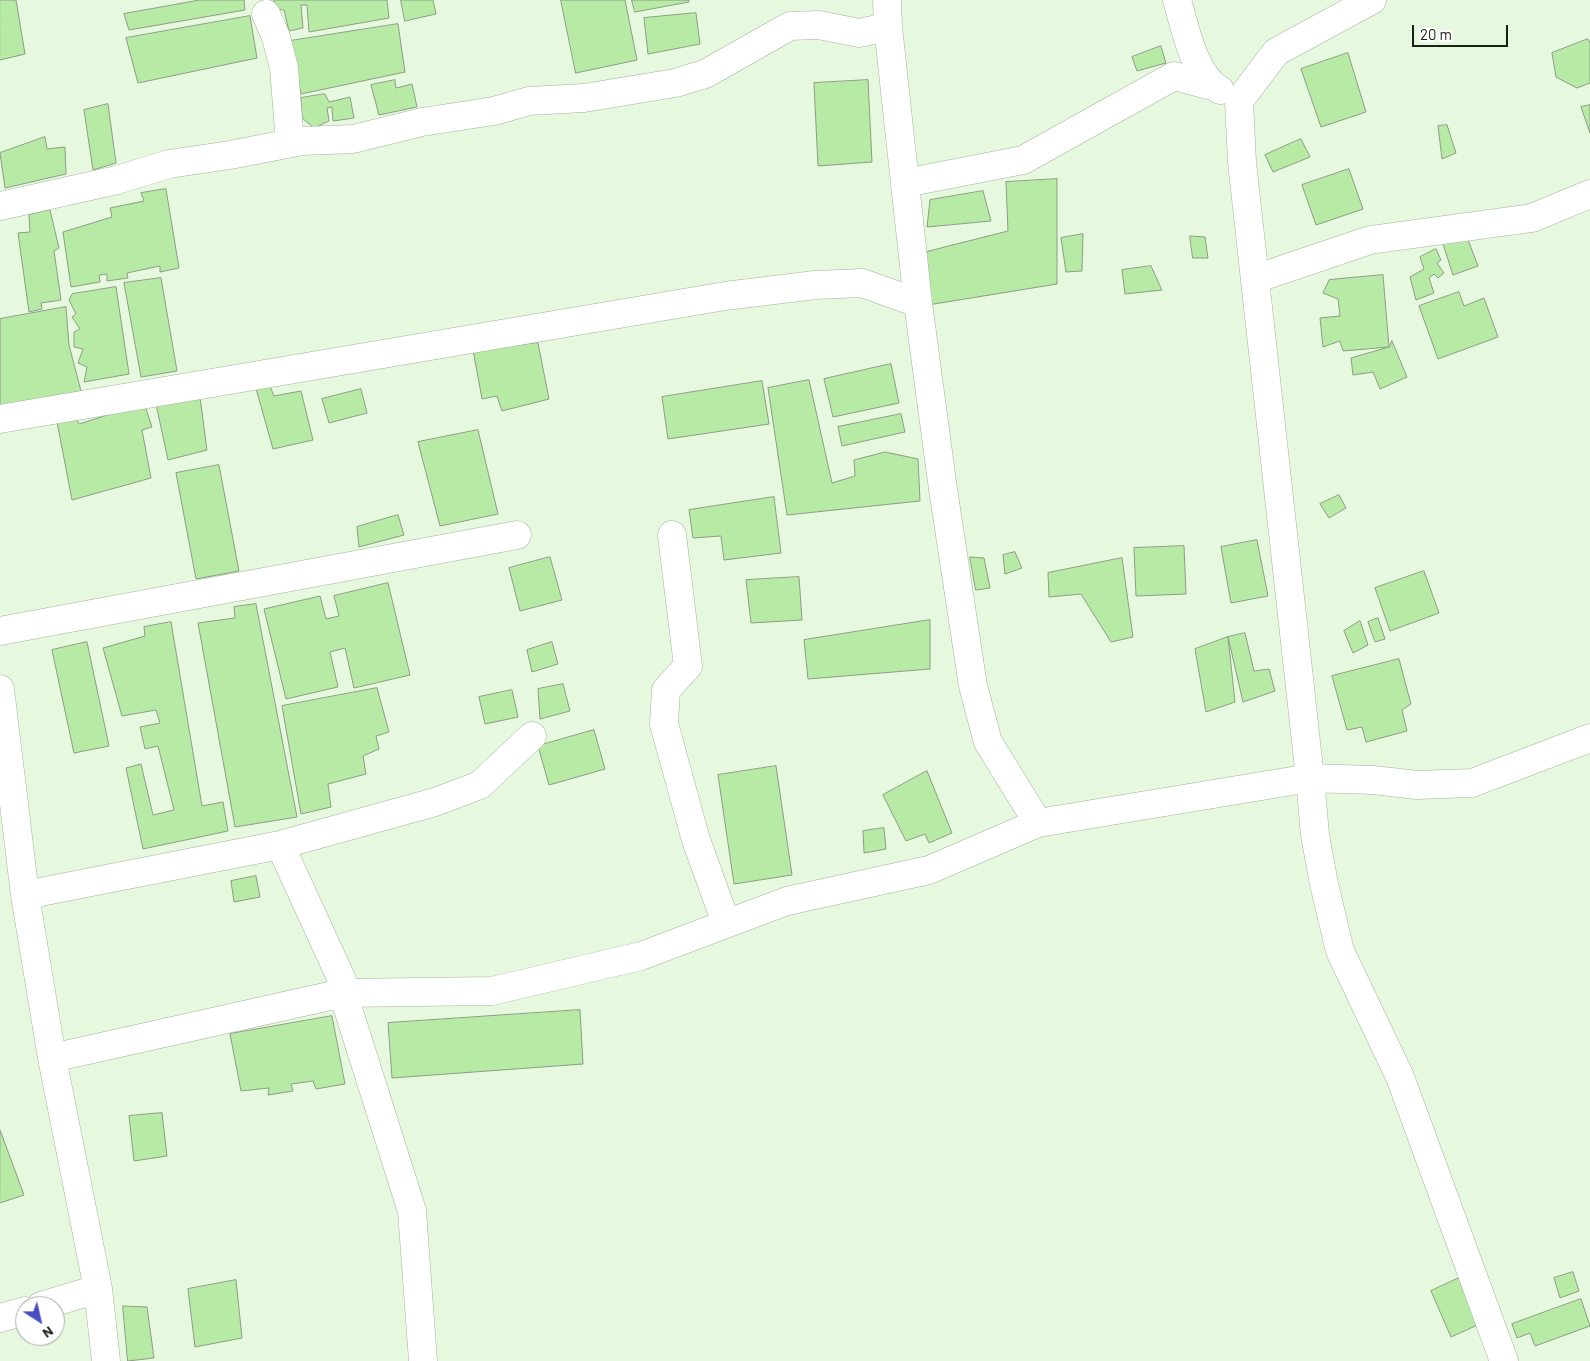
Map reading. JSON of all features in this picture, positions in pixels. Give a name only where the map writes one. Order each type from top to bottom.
[{"type":"street","points":[[887,0],[888,27],[918,303],[943,489],[973,686],[988,742],[1038,824]]},
{"type":"street","points":[[1177,0],[1193,55],[1212,86]]},
{"type":"street","points":[[1372,0],[1276,52],[1239,101],[1242,162],[1315,835],[1324,884],[1340,951],[1400,1077],[1504,1361]]},
{"type":"street","points":[[266,14],[276,37],[284,68],[290,143]]},
{"type":"street","points":[[0,206],[117,180],[169,164],[230,156],[302,141],[353,139],[422,122],[494,110],[528,101],[584,98],[675,83],[705,74],[790,26],[819,25],[859,33],[888,27]]},
{"type":"street","points":[[905,184],[1023,160],[1174,76],[1212,86],[1239,101]]},
{"type":"street","points":[[1255,279],[1370,240],[1532,218],[1590,194]]},
{"type":"street","points":[[0,419],[725,296],[814,285],[862,283],[918,303]]},
{"type":"street","points":[[0,631],[517,535]]},
{"type":"street","points":[[672,535],[688,666],[666,690],[664,724],[696,840],[726,924]]},
{"type":"street","points":[[0,688],[25,895],[52,1058],[98,1289],[106,1361]]},
{"type":"street","points":[[25,895],[280,845],[435,802],[480,785],[532,736]]},
{"type":"street","points":[[52,1058],[343,993],[492,990],[641,956],[787,901],[929,870],[1038,824],[1310,778],[1373,780],[1417,785],[1472,783],[1590,738]]},
{"type":"street","points":[[280,845],[342,980],[343,993],[412,1211],[423,1361]]},
{"type":"street","points":[[65,1299],[98,1289]]},
{"type":"street","points":[[0,1318],[15,1314]]},
{"type":"building","points":[[0,0],[16,0],[25,54],[0,60]]},
{"type":"building","points":[[200,0],[244,0],[245,10],[129,30],[124,14]]},
{"type":"building","points":[[274,0],[387,0],[389,18],[309,32],[307,5],[301,5],[303,28],[289,31],[284,10],[275,9]]},
{"type":"building","points":[[401,0],[433,0],[436,14],[405,21]]},
{"type":"building","points":[[561,0],[625,0],[637,60],[576,73]]},
{"type":"building","points":[[632,0],[689,0],[689,2],[635,12]]},
{"type":"building","points":[[696,13],[700,44],[648,54],[644,18]]},
{"type":"building","points":[[250,16],[257,58],[138,83],[126,38]]},
{"type":"building","points":[[398,24],[405,72],[301,94],[290,41]]},
{"type":"building","points":[[1588,39],[1590,43],[1590,83],[1577,88],[1556,77],[1552,53]]},
{"type":"building","points":[[1161,46],[1166,63],[1137,71],[1132,57]]},
{"type":"building","points":[[1348,53],[1366,112],[1321,127],[1301,69]]},
{"type":"building","points":[[395,80],[396,88],[412,84],[417,107],[379,115],[371,85]]},
{"type":"building","points":[[868,80],[872,162],[818,166],[814,83]]},
{"type":"building","points":[[325,94],[329,102],[350,97],[354,118],[333,121],[332,107],[327,108],[329,121],[314,128],[302,118],[301,98]]},
{"type":"building","points":[[108,104],[116,163],[93,170],[84,110]]},
{"type":"building","points":[[1590,105],[1590,133],[1581,107]]},
{"type":"building","points":[[1447,125],[1456,153],[1442,159],[1438,126]]},
{"type":"building","points":[[45,137],[47,149],[65,147],[66,174],[5,188],[0,153]]},
{"type":"building","points":[[1301,139],[1310,157],[1273,172],[1265,155]]},
{"type":"building","points":[[1349,169],[1363,209],[1316,225],[1302,185]]},
{"type":"building","points":[[1057,179],[1057,284],[928,305],[925,252],[1008,231],[1006,182]]},
{"type":"building","points":[[166,189],[179,268],[160,272],[160,266],[127,273],[128,278],[107,281],[107,274],[99,275],[100,282],[71,287],[63,232],[112,217],[110,208],[144,201],[141,193]]},
{"type":"building","points":[[983,191],[991,221],[927,227],[930,200]]},
{"type":"building","points":[[50,210],[59,248],[54,251],[61,300],[41,303],[42,309],[29,312],[18,233],[30,232],[29,215]]},
{"type":"building","points":[[1083,234],[1082,271],[1066,272],[1061,238]]},
{"type":"building","points":[[1190,236],[1205,237],[1208,258],[1193,258]]},
{"type":"building","points":[[1467,237],[1478,266],[1453,275],[1443,244]]},
{"type":"building","points":[[1436,249],[1441,260],[1437,263],[1444,273],[1438,278],[1434,274],[1429,278],[1434,293],[1416,300],[1410,277],[1424,269],[1420,257]]},
{"type":"building","points":[[1151,266],[1162,290],[1125,294],[1122,270]]},
{"type":"building","points":[[1383,275],[1389,347],[1343,351],[1340,341],[1323,347],[1320,318],[1340,316],[1338,299],[1323,293],[1329,280]]},
{"type":"building","points":[[161,278],[177,371],[141,377],[124,283]]},
{"type":"building","points":[[116,287],[129,374],[84,382],[87,367],[78,363],[83,349],[74,347],[74,332],[80,329],[72,317],[76,314],[69,300],[72,294]]},
{"type":"building","points":[[1459,292],[1464,306],[1484,298],[1498,337],[1438,359],[1419,306]]},
{"type":"building","points":[[66,307],[69,345],[81,391],[0,408],[0,319]]},
{"type":"building","points":[[1392,341],[1407,377],[1380,389],[1373,372],[1353,375],[1351,358],[1389,347]]},
{"type":"building","points":[[538,343],[549,399],[502,411],[497,396],[482,399],[473,350]]},
{"type":"building","points":[[891,364],[899,403],[833,417],[824,379]]},
{"type":"building","points":[[809,380],[832,483],[855,476],[854,460],[885,452],[918,459],[920,501],[787,515],[768,388]]},
{"type":"building","points":[[268,381],[274,396],[301,391],[313,440],[273,449],[255,385]]},
{"type":"building","points":[[762,381],[769,424],[668,439],[662,397]]},
{"type":"building","points":[[361,389],[367,413],[329,423],[322,399]]},
{"type":"building","points":[[200,397],[207,450],[168,460],[156,404]]},
{"type":"building","points":[[145,406],[152,427],[142,430],[151,478],[72,500],[57,422],[75,415],[79,424],[117,412]]},
{"type":"building","points":[[901,414],[905,432],[842,446],[838,427]]},
{"type":"building","points":[[478,430],[498,514],[440,526],[418,442]]},
{"type":"building","points":[[219,465],[239,571],[196,579],[176,473]]},
{"type":"building","points":[[1339,495],[1346,508],[1329,518],[1320,504]]},
{"type":"building","points":[[774,497],[781,553],[724,560],[721,536],[693,538],[689,510]]},
{"type":"building","points":[[398,515],[404,535],[359,547],[357,527]]},
{"type":"building","points":[[1257,540],[1268,596],[1231,603],[1221,547]]},
{"type":"building","points":[[1184,546],[1186,594],[1136,596],[1134,548]]},
{"type":"building","points":[[1015,552],[1022,568],[1005,574],[1003,555]]},
{"type":"building","points":[[550,557],[562,600],[520,611],[509,568]]},
{"type":"building","points":[[970,557],[984,558],[990,588],[976,590]]},
{"type":"building","points":[[1122,558],[1133,637],[1111,642],[1081,594],[1049,597],[1048,573]]},
{"type":"building","points":[[1424,571],[1439,613],[1390,631],[1375,588]]},
{"type":"building","points":[[799,577],[802,620],[751,623],[746,580]]},
{"type":"building","points":[[388,583],[410,675],[354,688],[345,648],[330,652],[338,687],[286,699],[264,609],[320,596],[326,619],[339,616],[334,596]]},
{"type":"building","points":[[256,604],[297,817],[235,827],[198,623],[235,618],[234,607]]},
{"type":"building","points":[[1378,618],[1385,639],[1375,642],[1368,622]]},
{"type":"building","points":[[930,620],[930,669],[808,679],[804,640]]},
{"type":"building","points":[[1360,621],[1368,645],[1353,653],[1344,631]]},
{"type":"building","points":[[171,622],[202,806],[223,802],[228,831],[143,849],[126,768],[141,764],[153,815],[174,810],[158,746],[145,749],[140,727],[160,723],[156,710],[122,716],[103,648],[145,636],[144,627]]},
{"type":"building","points":[[1245,633],[1254,671],[1269,669],[1275,691],[1243,702],[1228,637]]},
{"type":"building","points":[[1228,637],[1235,702],[1206,712],[1195,649]]},
{"type":"building","points":[[87,642],[109,746],[74,753],[52,650]]},
{"type":"building","points":[[552,642],[558,664],[532,672],[527,650]]},
{"type":"building","points":[[1399,659],[1411,704],[1402,710],[1407,731],[1366,742],[1362,727],[1347,730],[1332,676]]},
{"type":"building","points":[[563,684],[570,711],[540,719],[538,689]]},
{"type":"building","points":[[377,688],[389,732],[376,736],[379,749],[363,756],[366,774],[328,784],[331,807],[301,814],[282,706]]},
{"type":"building","points":[[512,690],[518,717],[485,724],[479,697]]},
{"type":"building","points":[[594,730],[605,769],[549,785],[538,746]]},
{"type":"building","points":[[776,766],[792,875],[734,884],[718,775]]},
{"type":"building","points":[[927,771],[952,833],[929,843],[925,834],[906,841],[883,795]]},
{"type":"building","points":[[884,828],[886,849],[864,853],[863,831]]},
{"type":"building","points":[[256,876],[260,897],[234,902],[231,881]]},
{"type":"building","points":[[580,1010],[583,1064],[392,1078],[388,1023]]},
{"type":"building","points":[[332,1016],[345,1084],[316,1089],[313,1081],[291,1084],[293,1091],[268,1095],[269,1088],[241,1091],[230,1034]]},
{"type":"building","points":[[162,1113],[167,1156],[134,1161],[129,1116]]},
{"type":"building","points":[[0,1130],[24,1195],[0,1203]]},
{"type":"building","points":[[1573,1272],[1579,1291],[1560,1298],[1554,1278]]},
{"type":"building","points":[[1461,1277],[1482,1323],[1451,1337],[1431,1291]]},
{"type":"building","points":[[236,1280],[242,1338],[195,1347],[188,1289]]},
{"type":"building","points":[[1581,1299],[1590,1326],[1535,1346],[1530,1333],[1517,1338],[1512,1324]]},
{"type":"building","points":[[123,1306],[147,1307],[154,1358],[128,1361]]}]
